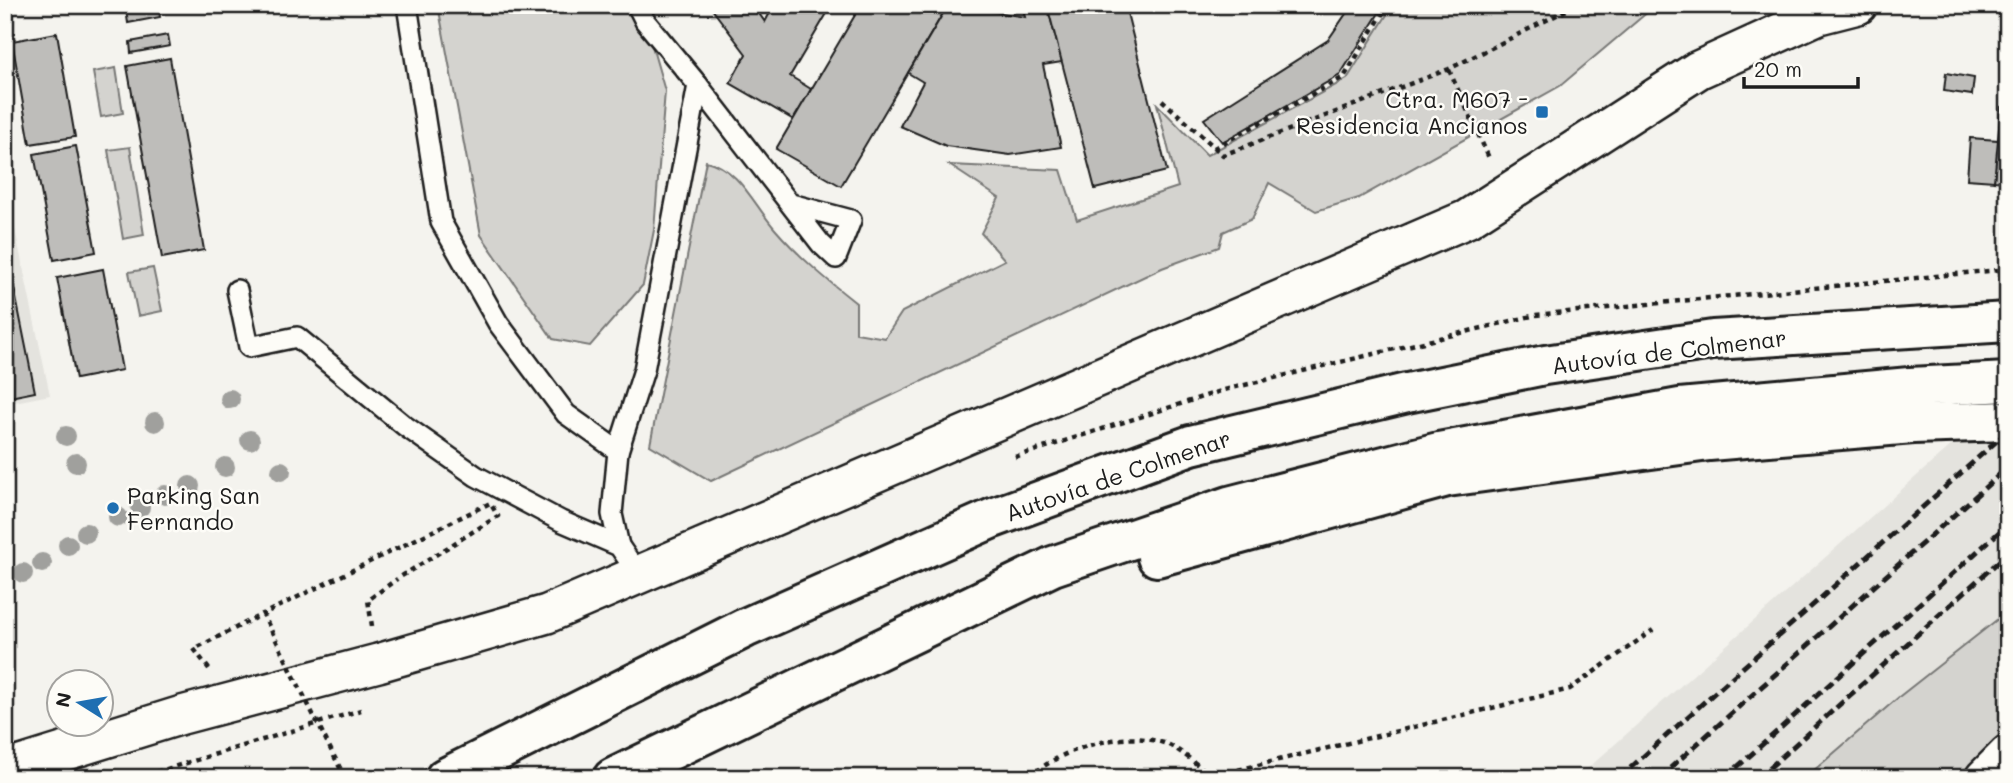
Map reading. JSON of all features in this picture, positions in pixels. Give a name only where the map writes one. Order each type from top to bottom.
[{"type":"highway","name":"Autovía de Colmenar","points":[[445,778],[744,628],[993,519],[1191,445],[1407,393],[1545,365],[1713,340],[2008,322]]},
{"type":"highway","points":[[613,778],[911,632],[1065,561],[1229,506],[1439,452],[1680,408],[1910,387],[2008,382]]},
{"type":"highway","points":[[911,632],[1234,534],[1447,477],[1709,441],[1993,422]]},
{"type":"street","points":[[5,755],[182,715],[378,663],[547,614],[629,560],[1467,219],[1698,69],[1819,10],[1858,5]]},
{"type":"street","points":[[5,770],[182,715]]},
{"type":"street","points":[[18,778],[182,715]]},
{"type":"street","points":[[1984,778],[2008,754]]},
{"type":"lane","points":[[407,5],[441,222],[498,323],[565,414],[618,452]]},
{"type":"lane","points":[[637,5],[645,21],[791,204]]},
{"type":"lane","points":[[629,560],[612,514],[618,452],[644,370],[698,85]]},
{"type":"lane","points":[[237,290],[249,347],[297,337],[405,426],[476,476],[629,560]]},
{"type":"path","points":[[1214,148],[1344,77],[1388,5]]},
{"type":"path","points":[[1162,100],[1223,155],[1449,69],[1577,5]]},
{"type":"path","points":[[1449,69],[1489,158]]},
{"type":"path","points":[[194,649],[490,503],[498,516],[368,600],[374,639]]},
{"type":"path","points":[[263,614],[345,778]]},
{"type":"path","points":[[1029,778],[1043,764],[1107,738],[1164,744],[1213,776],[1570,689],[1653,630]]},
{"type":"shaded area","points":[[438,5],[625,5],[652,46],[665,91],[654,230],[643,285],[590,346],[553,339],[481,235]]},
{"type":"shaded area","points":[[1393,5],[1656,5],[1560,86],[1359,198],[1316,211],[1269,183],[1252,219],[1223,232],[1219,247],[1162,268],[711,481],[650,445],[706,161],[718,165],[737,179],[784,239],[856,303],[856,333],[885,338],[902,312],[1005,260],[981,233],[999,198],[949,165],[1061,170],[1077,220],[1178,187],[1157,104],[1207,155],[1347,79]]},
{"type":"shaded area","points":[[116,68],[123,113],[101,117],[93,72]]},
{"type":"shaded area","points":[[130,147],[144,235],[123,239],[108,150]]},
{"type":"shaded area","points":[[5,182],[50,395],[5,404]]},
{"type":"shaded area","points":[[153,268],[162,311],[138,316],[129,272]]},
{"type":"shaded area","points":[[2008,395],[2008,612],[1811,778],[1577,778]]},
{"type":"shaded area","points":[[2008,611],[2008,778],[1805,778],[1900,696]]},
{"type":"building","points":[[158,5],[160,17],[128,23],[126,10]]},
{"type":"building","points":[[709,5],[753,5],[765,22],[774,5],[832,5],[790,76],[811,89],[794,120],[730,83],[746,54]]},
{"type":"building","points":[[861,5],[948,5],[841,186],[776,149]]},
{"type":"building","points":[[948,5],[974,5],[973,8],[1025,17],[1022,5],[1047,5],[1062,62],[1043,65],[1061,147],[1010,155],[946,146],[900,126],[923,82],[908,73]]},
{"type":"building","points":[[1047,5],[1125,5],[1167,171],[1095,189]]},
{"type":"building","points":[[1352,5],[1384,5],[1340,75],[1222,142],[1204,119],[1328,40]]},
{"type":"building","points":[[57,33],[75,137],[30,144],[12,41]]},
{"type":"building","points":[[168,35],[170,46],[131,53],[130,42]]},
{"type":"building","points":[[170,58],[204,250],[162,258],[127,66]]},
{"type":"building","points":[[1946,73],[1974,78],[1972,95],[1944,91]]},
{"type":"building","points":[[2001,107],[2008,108],[2008,182],[1994,181]]},
{"type":"building","points":[[1970,138],[1998,140],[1994,181],[1967,179]]},
{"type":"building","points":[[76,146],[96,252],[54,260],[34,154]]},
{"type":"building","points":[[5,243],[35,392],[5,398]]},
{"type":"building","points":[[103,269],[122,370],[76,379],[57,278]]},
{"type":"railway","points":[[1619,778],[2008,431]]},
{"type":"railway","points":[[1659,778],[2008,467]]},
{"type":"railway","points":[[1725,778],[2008,524]]},
{"type":"railway","points":[[1758,778],[2008,553]]},
{"type":"place","name":"Ctra. M607 - Residencia Ancianos","points":[[1542,112]]},
{"type":"place","name":"Parking San Fernando","points":[[113,508]]}]
